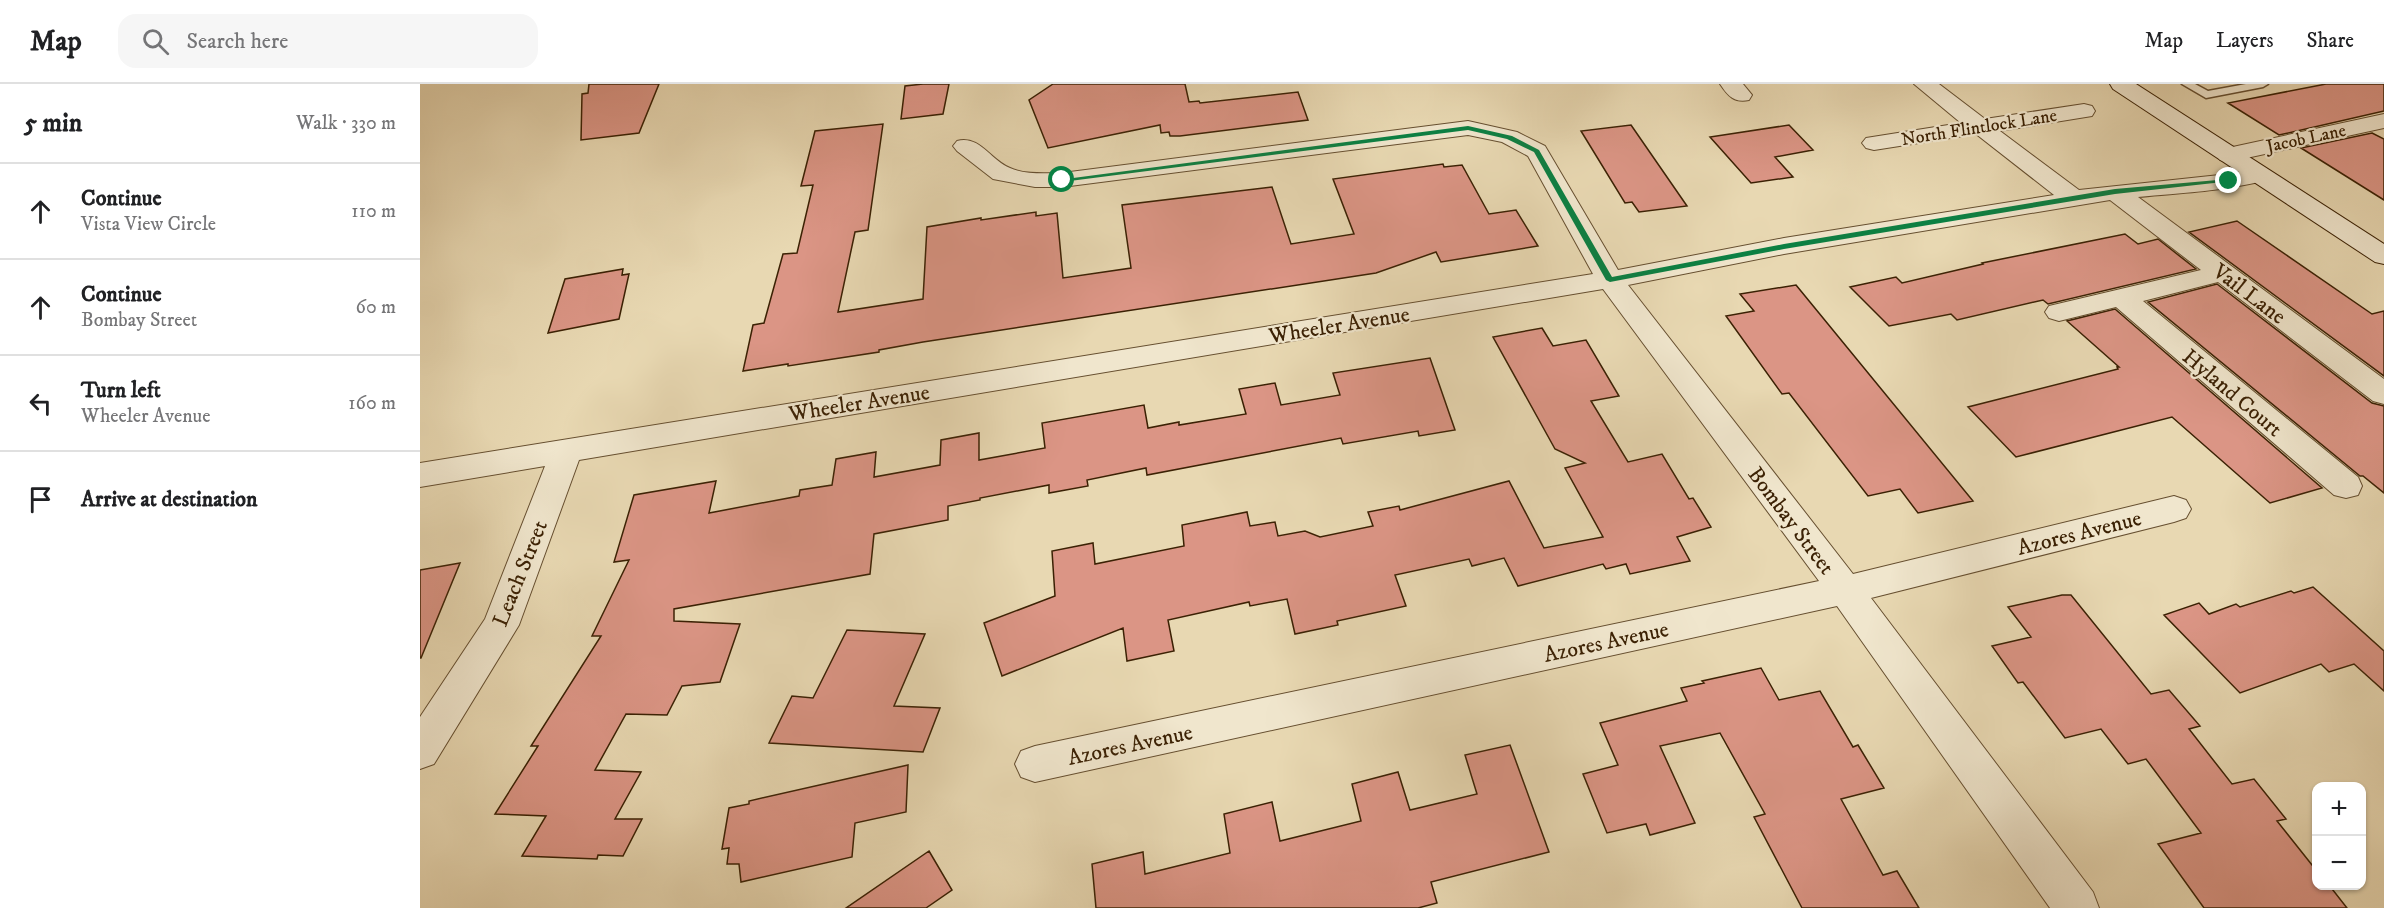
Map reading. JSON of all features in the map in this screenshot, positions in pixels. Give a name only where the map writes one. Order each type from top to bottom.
[{"type":"street","points":[[1924,84],[2075,199]]},
{"type":"street","points":[[2121,84],[2384,256]]},
{"type":"street","name":"North Flintlock Lane","points":[[1874,143],[2084,111]]},
{"type":"street","name":"Jacob Lane","points":[[2228,155],[2384,121]]},
{"type":"street","name":"Bombay Street","points":[[964,146],[1002,174],[1035,180],[1053,180],[1468,128],[1509,137],[1537,151],[1610,280],[1845,590],[2077,908]]},
{"type":"street","name":"Wheeler Avenue","points":[[420,474],[1610,280],[1784,246],[2115,192],[2229,181],[2258,175]]},
{"type":"street","name":"Vail Lane","points":[[2115,192],[2384,394]]},
{"type":"street","points":[[2059,312],[2223,273]]},
{"type":"street","name":"Hyland Court","points":[[2121,297],[2346,486]]},
{"type":"street","name":"Leach Street","points":[[420,751],[501,625],[567,450]]},
{"type":"street","name":"Azores Avenue","points":[[1035,764],[1845,590],[2174,509]]},
{"type":"lane","points":[[2187,84],[2205,95],[2263,84]]},
{"type":"building","points":[[589,84],[659,84],[639,133],[581,140],[582,94],[588,93]]},
{"type":"building","points":[[949,84],[943,114],[901,119],[905,86]]},
{"type":"building","points":[[1053,84],[1185,84],[1189,102],[1199,101],[1200,103],[1298,92],[1308,120],[1180,136],[1170,136],[1169,132],[1161,133],[1160,125],[1048,148],[1029,100]]},
{"type":"building","points":[[2326,84],[2384,84],[2384,111],[2279,135],[2228,103]]},
{"type":"building","points":[[883,124],[868,230],[855,232],[838,312],[923,299],[927,227],[1036,212],[1036,216],[1057,213],[1063,278],[1131,268],[1122,205],[1272,187],[1291,244],[1354,234],[1333,179],[1443,164],[1444,167],[1462,165],[1489,214],[1516,210],[1538,246],[1441,262],[1436,252],[1376,273],[923,342],[879,350],[879,352],[743,371],[753,325],[764,323],[783,254],[797,253],[813,185],[801,186],[815,131]]},
{"type":"building","points":[[1631,125],[1687,206],[1639,212],[1632,202],[1625,203],[1581,131]]},
{"type":"building","points":[[1789,125],[1813,150],[1775,157],[1793,177],[1751,183],[1710,137]]},
{"type":"building","points":[[2372,133],[2384,139],[2384,200],[2301,148]]},
{"type":"building","points":[[2237,221],[2372,314],[2384,311],[2384,376],[2189,232]]},
{"type":"building","points":[[2125,234],[2138,244],[2158,239],[2196,269],[2048,304],[2043,300],[1957,320],[1951,314],[1889,326],[1850,287],[1896,277],[1902,283],[1982,263]]},
{"type":"building","points":[[623,269],[622,275],[629,274],[619,319],[548,333],[565,279]]},
{"type":"building","points":[[2217,284],[2372,403],[2384,406],[2384,493],[2360,476],[2148,302]]},
{"type":"building","points":[[1796,285],[1973,501],[1918,513],[1900,489],[1868,496],[1789,393],[1782,394],[1726,316],[1754,311],[1740,294]]},
{"type":"building","points":[[2115,309],[2322,488],[2270,503],[2172,417],[2016,457],[1968,407],[2118,369],[2119,367],[2067,321]]},
{"type":"building","points":[[1542,328],[1553,346],[1586,340],[1619,396],[1591,401],[1628,462],[1662,454],[1689,499],[1693,498],[1711,527],[1677,537],[1690,561],[1630,574],[1626,564],[1606,569],[1603,564],[1518,586],[1504,558],[1472,566],[1469,559],[1395,575],[1406,606],[1337,621],[1338,625],[1295,634],[1287,599],[1250,606],[1249,602],[1168,620],[1174,651],[1127,661],[1123,628],[1002,676],[984,623],[1055,596],[1052,551],[1093,543],[1095,564],[1184,546],[1182,525],[1247,512],[1250,526],[1275,522],[1278,536],[1305,531],[1320,537],[1373,526],[1368,512],[1399,506],[1400,510],[1509,481],[1544,548],[1603,537],[1565,468],[1585,463],[1555,449],[1493,337]]},
{"type":"building","points":[[1430,358],[1455,430],[1419,436],[1418,431],[1343,444],[1341,438],[1147,475],[1146,468],[1087,480],[1088,486],[1049,493],[1049,485],[980,498],[980,500],[948,506],[948,520],[874,534],[870,574],[674,609],[674,621],[740,624],[720,682],[682,686],[667,715],[626,714],[595,770],[641,772],[615,819],[642,819],[623,856],[598,855],[597,859],[522,856],[546,816],[495,814],[538,746],[531,746],[601,636],[592,636],[629,560],[614,562],[634,495],[716,481],[709,513],[799,496],[800,490],[832,485],[836,459],[876,452],[874,477],[940,465],[941,440],[979,433],[979,460],[1045,448],[1042,423],[1144,405],[1148,428],[1246,414],[1239,389],[1275,383],[1281,405],[1340,395],[1333,373]]},
{"type":"building","points":[[460,563],[421,658],[420,658],[420,570]]},
{"type":"building","points":[[2313,587],[2384,651],[2384,691],[2354,664],[2329,672],[2321,664],[2240,693],[2164,615],[2199,603],[2209,614],[2236,604],[2240,607],[2291,591],[2294,593]]},
{"type":"building","points":[[2071,595],[2151,694],[2169,690],[2200,726],[2189,729],[2232,784],[2254,779],[2286,819],[2277,821],[2312,865],[2312,890],[2333,890],[2347,908],[2204,908],[2158,844],[2201,833],[2146,759],[2128,764],[2101,729],[2065,738],[2023,682],[2018,683],[1992,646],[2031,637],[2008,607]]},
{"type":"building","points":[[847,630],[925,634],[894,706],[940,708],[923,752],[769,743],[792,696],[813,698]]},
{"type":"building","points":[[1761,668],[1779,700],[1820,691],[1853,747],[1858,745],[1884,788],[1841,799],[1883,875],[1897,871],[1919,908],[1802,908],[1754,817],[1765,814],[1720,733],[1660,746],[1695,823],[1650,835],[1646,824],[1607,833],[1583,774],[1618,765],[1600,723],[1687,701],[1681,688]]},
{"type":"building","points":[[1510,745],[1549,852],[1431,882],[1437,903],[1418,908],[1096,908],[1092,864],[1143,852],[1145,874],[1230,853],[1224,814],[1272,802],[1280,841],[1361,821],[1352,784],[1398,772],[1410,810],[1477,794],[1465,755]]},
{"type":"building","points":[[908,765],[906,812],[855,823],[852,857],[741,882],[739,864],[727,864],[729,848],[722,849],[729,808],[749,804],[749,801]]},
{"type":"building","points":[[929,851],[952,890],[926,908],[846,908]]},
{"type":"route","points":[[1062,180],[1468,128],[1490,132],[1509,137],[1537,151],[1610,280],[1784,246],[2115,192],[2229,181]]}]
